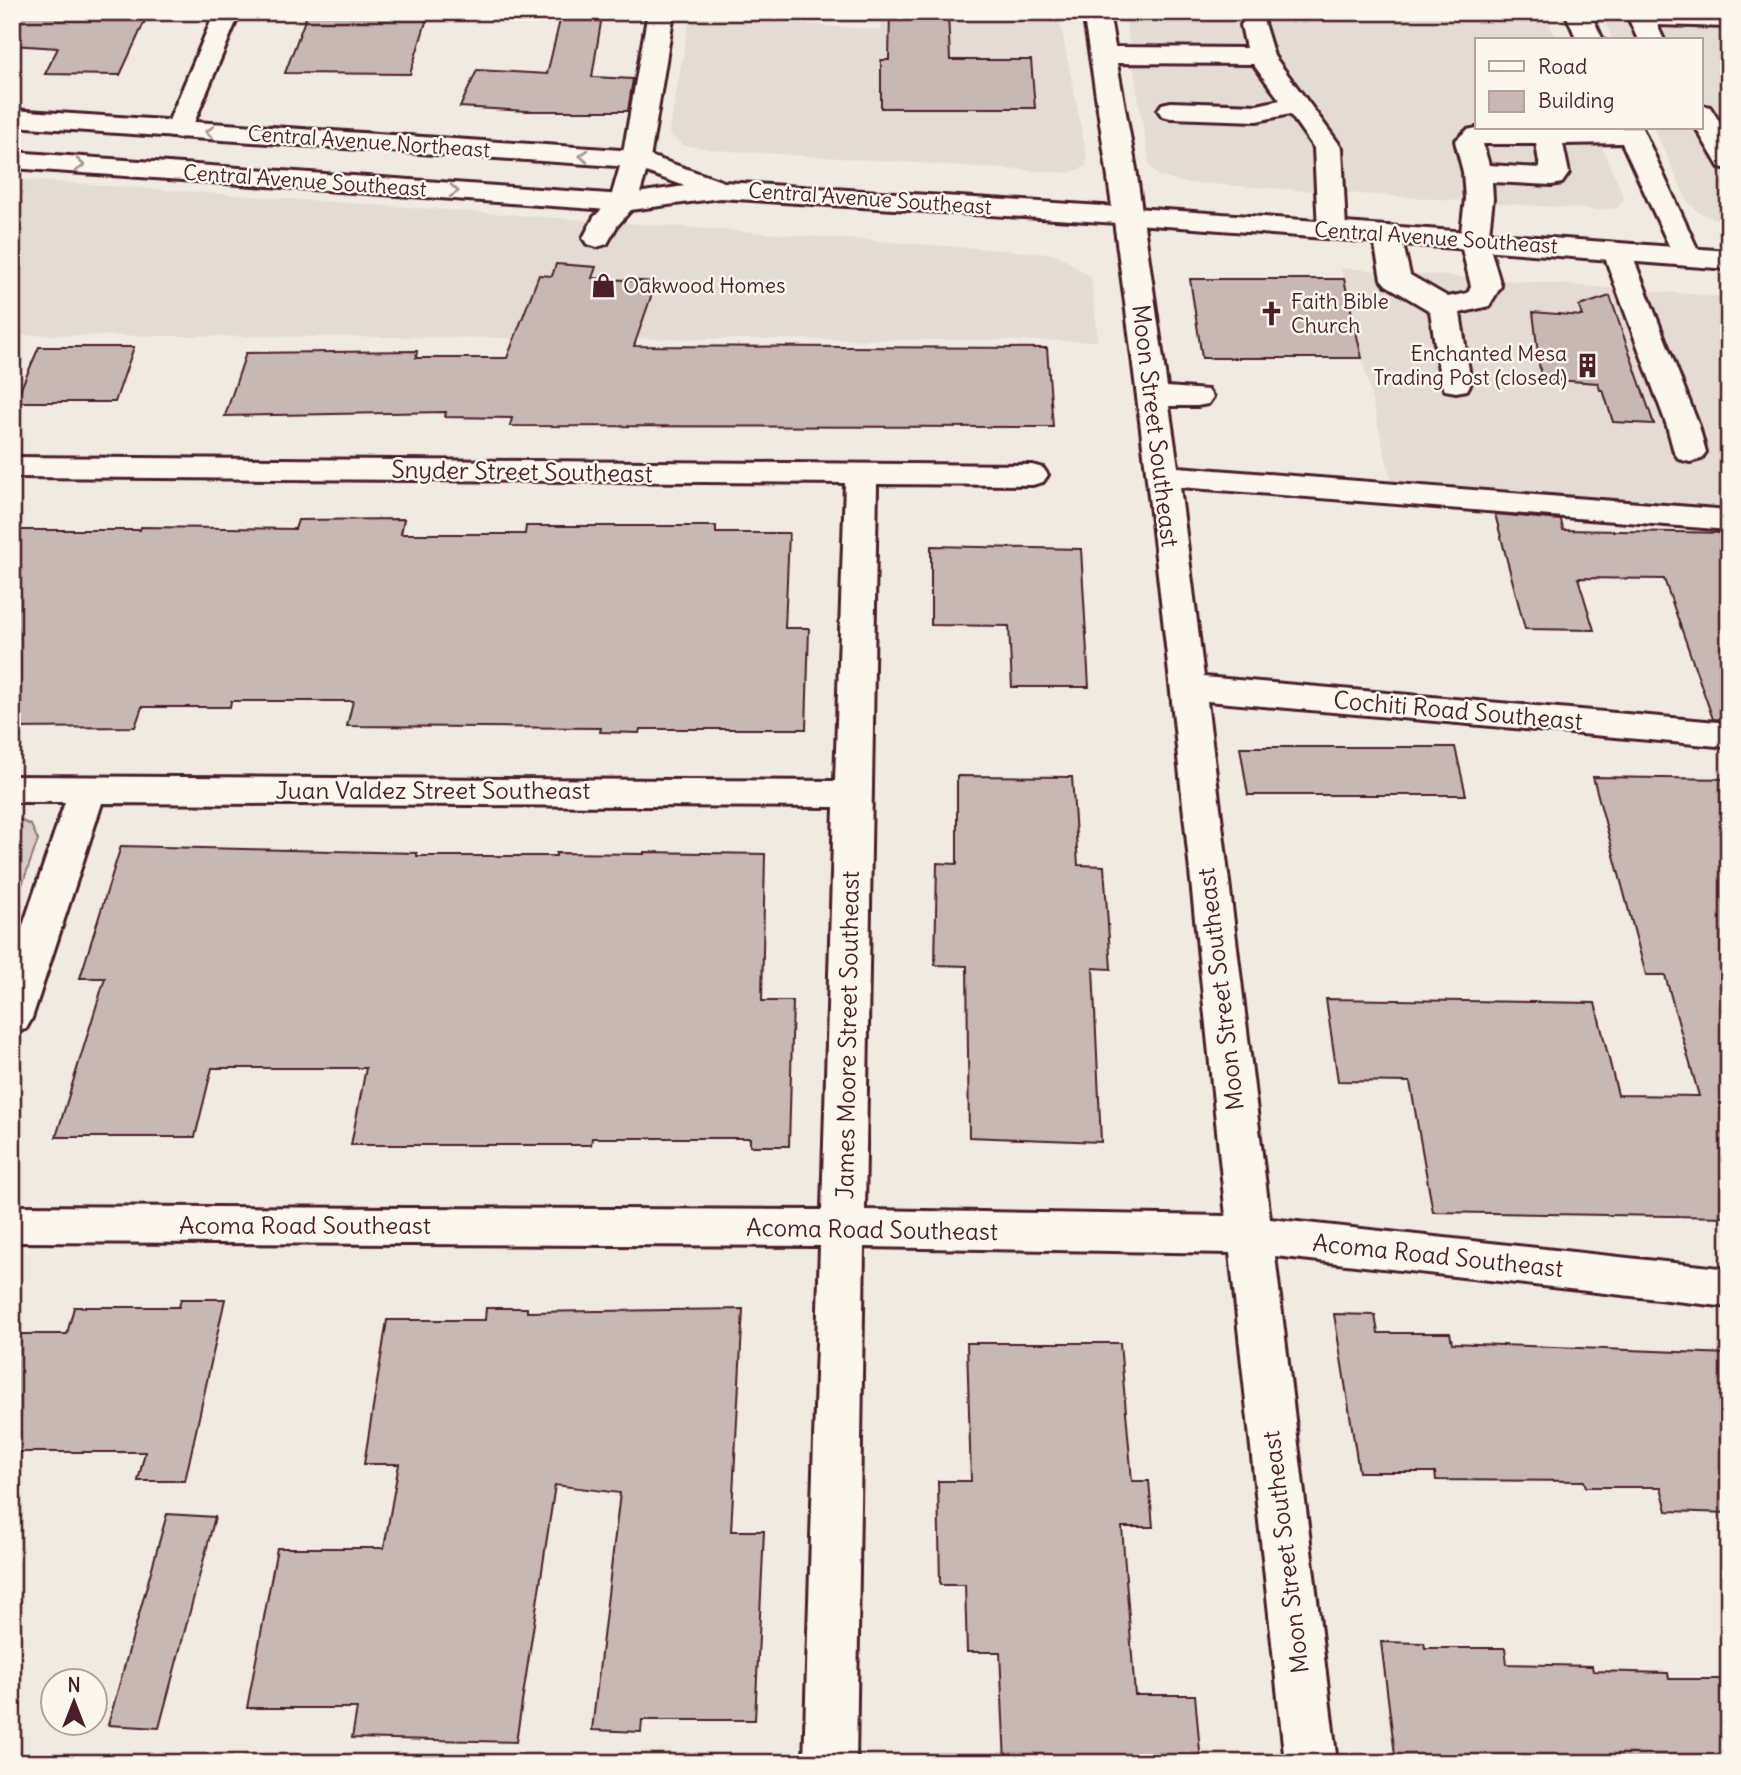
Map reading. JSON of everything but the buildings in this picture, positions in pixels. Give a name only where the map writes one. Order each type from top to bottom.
[{"type":"street","points":[[178,130],[228,12]]},
{"type":"street","points":[[597,238],[604,223],[623,203],[636,159],[661,12]]},
{"type":"street","name":"Moon Street Southeast","points":[[1096,12],[1128,215],[1163,476],[1311,1763]]},
{"type":"street","points":[[1577,12],[1589,38]]},
{"type":"street","points":[[1650,38],[1641,17],[1729,19]]},
{"type":"street","points":[[1254,24],[1261,56],[1328,148],[1332,230]]},
{"type":"street","points":[[1103,55],[1261,56]]},
{"type":"street","points":[[1171,110],[1257,113],[1295,105]]},
{"type":"street","points":[[1702,115],[1729,161]]},
{"type":"street","name":"Central Avenue Northeast","points":[[12,118],[636,159],[720,190]]},
{"type":"street","points":[[1387,234],[1396,279],[1444,307],[1479,300],[1486,286],[1474,241],[1479,199],[1477,172],[1469,141],[1472,138],[1630,131],[1686,257]]},
{"type":"street","points":[[1477,172],[1552,177],[1555,173],[1548,135]]},
{"type":"street","name":"Central Avenue Southeast","points":[[12,160],[623,203],[720,190],[1128,215],[1729,260]]},
{"type":"street","points":[[1617,252],[1683,426],[1690,452]]},
{"type":"street","points":[[1444,307],[1456,383]]},
{"type":"street","points":[[1152,396],[1196,397]]},
{"type":"street","name":"Snyder Street Southeast","points":[[12,467],[1032,475]]},
{"type":"street","name":"James Moore Street Southeast","points":[[830,1763],[861,475]]},
{"type":"street","points":[[1163,476],[1729,520]]},
{"type":"street","name":"Cochiti Road Southeast","points":[[1187,687],[1729,735]]},
{"type":"street","name":"Juan Valdez Street Southeast","points":[[12,789],[855,794]]},
{"type":"street","points":[[12,1018],[88,789]]},
{"type":"street","name":"Acoma Road Southeast","points":[[12,1224],[843,1228],[1250,1235],[1729,1288]]},
{"type":"shaded area","points":[[881,12],[1058,12],[1087,158],[1085,167],[1068,173],[716,150],[682,145],[669,133],[690,16],[880,30]]},
{"type":"shaded area","points":[[1124,12],[1544,12],[1556,38],[1475,38],[1475,130],[1595,130],[1624,198],[1618,208],[1601,210],[1180,182],[1159,176],[1150,167]]},
{"type":"shaded area","points":[[1600,12],[1729,12],[1729,220],[1714,219],[1698,212],[1688,202],[1655,130],[1702,130],[1702,38],[1612,38]]},
{"type":"shaded area","points":[[12,179],[1056,254],[1091,277],[1098,341],[12,335]]},
{"type":"shaded area","points":[[1341,268],[1729,297],[1729,509],[1392,484]]},
{"type":"shaded area","points":[[12,816],[31,825],[38,840],[12,913]]},
{"type":"place","name":"Oakwood Homes","points":[[603,286]]},
{"type":"place","name":"Faith Bible Church","points":[[1271,314]]},
{"type":"place","name":"Enchanted Mesa Trading Post (closed)","points":[[1587,366]]}]
